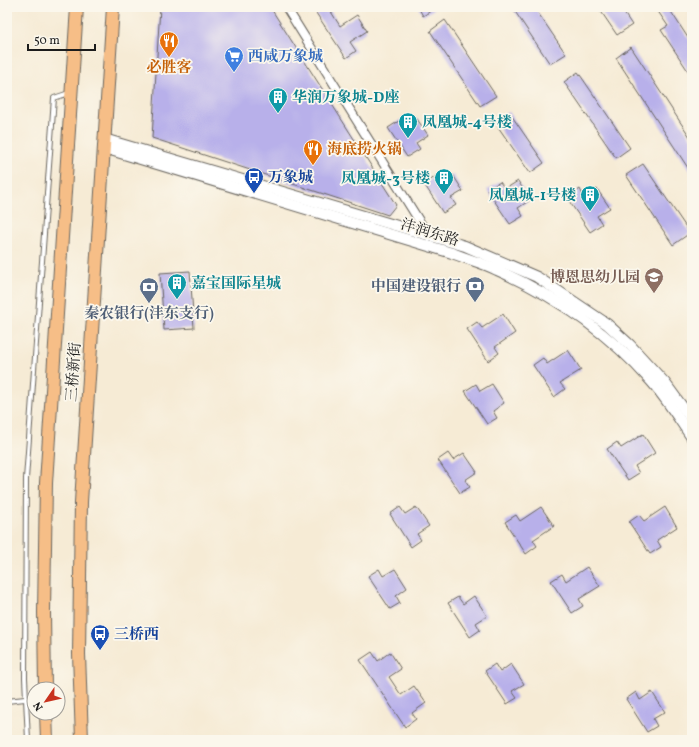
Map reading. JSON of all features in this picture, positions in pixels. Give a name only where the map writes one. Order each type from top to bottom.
[{"type":"main road","name":"三桥新街","points":[[45,681],[44,612],[46,483],[77,7]]},
{"type":"main road","name":"三桥新街","points":[[82,738],[79,654],[81,502],[113,7]]},
{"type":"main road","points":[[46,721],[47,740]]},
{"type":"street","points":[[286,7],[428,235]]},
{"type":"street","name":"沣润东路","points":[[104,143],[465,246],[530,274],[581,305],[607,324],[630,345],[666,383],[692,420]]},
{"type":"street","name":"沣润东路","points":[[104,143],[452,253],[496,269],[544,293],[585,320],[618,347],[653,383],[692,438]]},
{"type":"lane","points":[[26,681],[26,480],[53,105],[54,98],[71,93]]},
{"type":"lane","points":[[7,701],[26,699]]},
{"type":"lane","points":[[27,721],[28,740]]},
{"type":"building","name":"西咸万象城","points":[[160,7],[270,7],[396,205],[388,215],[152,138]]},
{"type":"building","points":[[312,7],[328,7],[340,26],[357,15],[367,31],[350,42],[356,51],[346,58]]},
{"type":"building","points":[[418,7],[437,7],[423,16]]},
{"type":"building","points":[[512,7],[534,7],[566,54],[550,64]]},
{"type":"building","points":[[598,7],[620,7],[632,25],[617,35]]},
{"type":"building","points":[[655,7],[668,7],[692,44],[692,77],[661,30],[668,26]]},
{"type":"building","points":[[445,20],[496,96],[480,106],[430,31]]},
{"type":"building","points":[[631,47],[692,140],[692,174],[616,58]]},
{"type":"building","points":[[578,72],[630,148],[616,158],[564,82]]},
{"type":"building","points":[[509,112],[544,163],[530,173],[494,121]]},
{"type":"building","name":"凤凰城-4号楼","points":[[402,119],[406,126],[417,119],[428,135],[416,143],[420,149],[407,157],[388,128]]},
{"type":"building","points":[[643,164],[690,233],[673,245],[626,175]]},
{"type":"building","name":"凤凰城-3号楼","points":[[438,175],[442,182],[453,175],[463,191],[451,198],[456,205],[443,213],[424,184]]},
{"type":"building","points":[[518,181],[530,200],[518,208],[523,216],[510,224],[487,190],[500,182],[505,189]]},
{"type":"building","name":"凤凰城-1号楼","points":[[580,189],[584,197],[597,189],[610,208],[597,216],[602,224],[590,232],[567,198]]},
{"type":"building","name":"嘉宝国际星城","points":[[190,271],[194,328],[164,330],[160,273]]},
{"type":"building","points":[[503,314],[515,333],[495,347],[499,353],[488,361],[467,329],[477,322],[482,328]]},
{"type":"building","points":[[568,350],[581,370],[560,383],[565,389],[554,397],[533,365],[543,358],[547,364]]},
{"type":"building","points":[[476,384],[480,391],[492,384],[504,403],[493,411],[497,418],[487,424],[465,391]]},
{"type":"building","points":[[643,434],[655,453],[635,466],[639,473],[628,480],[607,449],[617,442],[621,448]]},
{"type":"building","points":[[448,453],[453,460],[464,453],[477,472],[465,480],[470,487],[460,493],[438,460]]},
{"type":"building","points":[[400,507],[405,514],[416,507],[429,526],[417,534],[421,540],[411,547],[390,514]]},
{"type":"building","points":[[541,507],[554,526],[533,540],[537,546],[526,554],[505,522],[516,515],[520,521]]},
{"type":"building","points":[[665,507],[677,527],[657,540],[661,547],[650,554],[629,522],[639,515],[644,521]]},
{"type":"building","points":[[587,567],[600,586],[579,599],[583,606],[572,613],[551,581],[562,574],[566,581]]},
{"type":"building","points":[[379,569],[383,576],[395,569],[407,588],[396,596],[400,603],[390,609],[368,576]]},
{"type":"building","points":[[474,596],[487,616],[476,623],[480,630],[470,637],[448,603],[458,597],[463,604]]},
{"type":"building","points":[[372,652],[378,661],[390,652],[401,669],[389,677],[401,695],[414,686],[426,703],[412,713],[416,719],[405,727],[360,660]]},
{"type":"building","points":[[495,664],[500,672],[511,664],[524,684],[512,691],[517,698],[507,704],[485,671]]},
{"type":"building","points":[[636,692],[640,700],[652,692],[665,712],[653,719],[657,726],[647,732],[626,699]]},
{"type":"place","name":"必胜客","points":[[169,58]]},
{"type":"place","name":"西咸万象城","points":[[234,73]]},
{"type":"place","name":"华润万象城-D座","points":[[278,114]]},
{"type":"place","name":"凤凰城-4号楼","points":[[408,139]]},
{"type":"place","name":"海底捞火锅","points":[[313,166]]},
{"type":"place","name":"万象城","points":[[254,194]]},
{"type":"place","name":"凤凰城-3号楼","points":[[444,195]]},
{"type":"place","name":"凤凰城-1号楼","points":[[590,212]]},
{"type":"place","name":"博恩思幼儿园","points":[[654,294]]},
{"type":"place","name":"嘉宝国际星城","points":[[177,300]]},
{"type":"place","name":"中国建设银行","points":[[475,303]]},
{"type":"place","name":"秦农银行(沣东支行)","points":[[149,304]]},
{"type":"place","name":"三桥西","points":[[100,651]]}]
